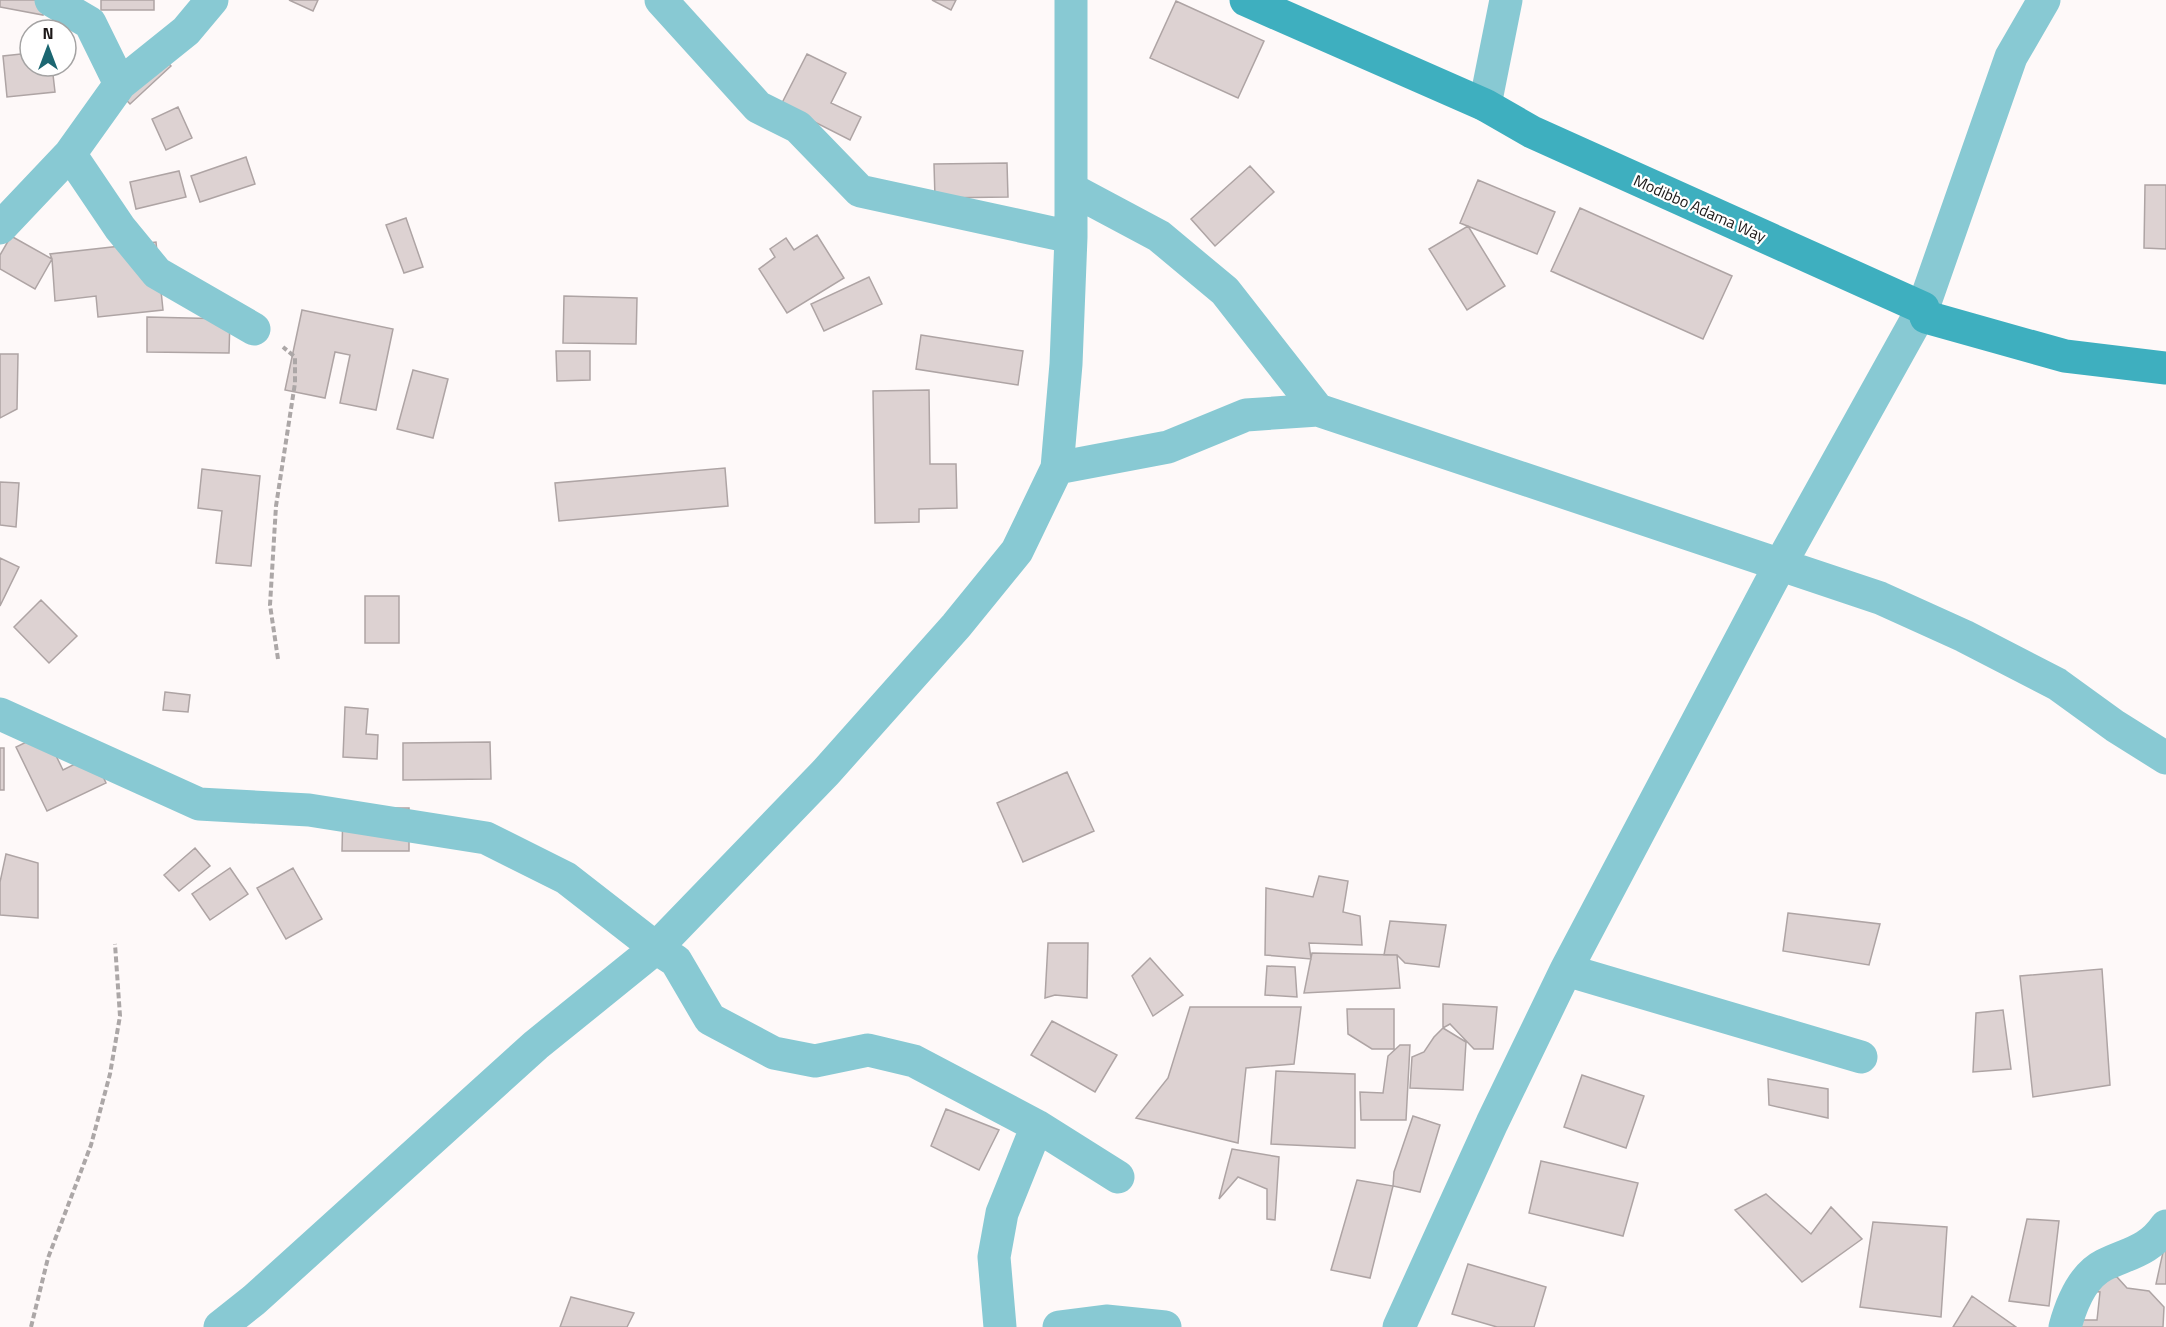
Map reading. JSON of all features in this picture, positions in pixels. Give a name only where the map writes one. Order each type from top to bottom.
[{"type":"main road","name":"Modibbo Adama Way","points":[[1246,0],[1485,105],[1532,132],[1923,308],[1926,317],[2065,356],[2166,368]]},
{"type":"street","points":[[51,0],[90,23],[120,84]]},
{"type":"street","points":[[0,228],[70,154],[120,84],[186,31],[212,0]]},
{"type":"street","points":[[661,0],[758,107],[798,127],[860,191],[1071,237]]},
{"type":"street","points":[[220,1327],[254,1300],[536,1045],[656,948],[826,772],[956,626],[1017,551],[1057,468],[1066,364],[1071,237],[1071,0]]},
{"type":"street","points":[[1485,105],[1506,0]]},
{"type":"street","points":[[1399,1327],[1492,1123],[1566,970],[1779,565],[1923,308],[2011,57],[2044,0]]},
{"type":"street","points":[[70,154],[120,228],[157,273],[254,329]]},
{"type":"street","points":[[1071,189],[1159,236],[1225,291],[1318,410]]},
{"type":"street","points":[[1057,468],[1168,447],[1246,415],[1318,410],[1880,598],[1964,636],[2057,684],[2115,726],[2166,758]]},
{"type":"street","points":[[0,714],[199,804],[309,810],[486,838],[566,878],[676,961],[710,1019],[774,1053],[815,1060],[868,1050],[914,1060],[1036,1126],[1118,1177]]},
{"type":"street","points":[[1566,970],[1862,1057]]},
{"type":"street","points":[[1000,1327],[994,1257],[1002,1213],[1036,1126]]},
{"type":"street","points":[[2065,1327],[2070,1309],[2085,1281],[2102,1266],[2138,1252],[2161,1234],[2166,1226]]},
{"type":"street","points":[[1059,1327],[1106,1321],[1165,1327]]},
{"type":"path","points":[[254,329],[274,339],[295,357],[296,383],[276,506],[270,604],[278,659]]},
{"type":"path","points":[[31,1327],[48,1258],[91,1145],[110,1074],[120,1016],[115,944]]},
{"type":"building","points":[[0,0],[45,0],[43,15],[0,7]]},
{"type":"building","points":[[101,0],[154,0],[154,10],[101,10]]},
{"type":"building","points":[[289,0],[318,0],[313,11]]},
{"type":"building","points":[[932,0],[956,0],[951,10]]},
{"type":"building","points":[[1176,1],[1264,41],[1238,98],[1150,58]]},
{"type":"building","points":[[157,51],[171,66],[130,104],[116,89]]},
{"type":"building","points":[[18,54],[18,78],[53,78],[55,92],[7,97],[3,56]]},
{"type":"building","points":[[807,54],[846,73],[831,103],[861,117],[850,140],[781,105]]},
{"type":"building","points":[[178,107],[192,138],[166,150],[152,119]]},
{"type":"building","points":[[246,157],[255,184],[200,202],[191,176]]},
{"type":"building","points":[[1007,163],[1008,197],[935,198],[934,164]]},
{"type":"building","points":[[1250,166],[1274,192],[1215,246],[1191,219]]},
{"type":"building","points":[[179,171],[186,197],[136,209],[130,182]]},
{"type":"building","points":[[1478,180],[1555,212],[1537,254],[1460,223]]},
{"type":"building","points":[[2145,185],[2166,185],[2166,249],[2144,248]]},
{"type":"building","points":[[1580,208],[1732,276],[1703,339],[1551,271]]},
{"type":"building","points":[[406,218],[423,267],[404,273],[386,225]]},
{"type":"building","points":[[1468,226],[1505,286],[1467,310],[1429,249]]},
{"type":"building","points":[[817,235],[844,278],[787,313],[759,269],[775,257],[770,249],[786,238],[794,250]]},
{"type":"building","points":[[11,236],[52,259],[35,289],[0,269],[0,255]]},
{"type":"building","points":[[156,242],[163,310],[98,317],[96,296],[55,301],[50,254]]},
{"type":"building","points":[[869,277],[882,304],[824,331],[811,304]]},
{"type":"building","points":[[564,296],[637,298],[636,344],[563,343]]},
{"type":"building","points":[[302,310],[393,329],[376,410],[340,403],[350,355],[335,352],[325,398],[285,390]]},
{"type":"building","points":[[147,317],[230,319],[229,353],[147,352]]},
{"type":"building","points":[[921,335],[1023,351],[1018,385],[916,369]]},
{"type":"building","points":[[556,351],[590,351],[590,380],[557,381]]},
{"type":"building","points":[[0,354],[18,354],[17,409],[0,418]]},
{"type":"building","points":[[413,370],[448,379],[433,438],[397,429]]},
{"type":"building","points":[[929,390],[930,464],[956,464],[957,508],[919,509],[919,522],[875,523],[873,391]]},
{"type":"building","points":[[725,468],[728,506],[559,521],[555,483]]},
{"type":"building","points":[[202,469],[260,476],[251,566],[216,563],[222,511],[198,508]]},
{"type":"building","points":[[0,482],[19,483],[16,527],[0,525]]},
{"type":"building","points":[[0,558],[19,567],[0,606]]},
{"type":"building","points":[[365,596],[399,596],[399,643],[365,643]]},
{"type":"building","points":[[41,600],[77,636],[49,663],[14,627]]},
{"type":"building","points":[[165,692],[190,695],[188,712],[163,710]]},
{"type":"building","points":[[345,707],[368,709],[366,734],[378,735],[377,759],[343,757]]},
{"type":"building","points":[[45,733],[63,770],[93,755],[106,783],[47,811],[16,747]]},
{"type":"building","points":[[490,742],[491,779],[403,780],[403,743]]},
{"type":"building","points":[[0,748],[4,748],[4,790],[0,790]]},
{"type":"building","points":[[1067,772],[1094,831],[1023,862],[997,803]]},
{"type":"building","points":[[343,808],[409,808],[409,851],[342,851]]},
{"type":"building","points":[[195,848],[210,866],[179,891],[164,875]]},
{"type":"building","points":[[6,854],[38,863],[38,918],[0,915],[0,882]]},
{"type":"building","points":[[230,868],[248,894],[210,920],[192,894]]},
{"type":"building","points":[[293,868],[322,919],[286,939],[257,888]]},
{"type":"building","points":[[1319,876],[1348,881],[1343,912],[1360,916],[1362,945],[1309,943],[1311,959],[1265,955],[1266,888],[1313,897]]},
{"type":"building","points":[[1788,913],[1880,924],[1869,965],[1783,951]]},
{"type":"building","points":[[1390,921],[1446,925],[1439,967],[1405,963],[1397,955],[1384,955]]},
{"type":"building","points":[[1048,943],[1088,943],[1087,998],[1055,995],[1045,998]]},
{"type":"building","points":[[1312,953],[1397,955],[1400,988],[1304,993]]},
{"type":"building","points":[[1150,958],[1183,995],[1153,1016],[1132,976]]},
{"type":"building","points":[[1267,966],[1295,967],[1297,997],[1265,995]]},
{"type":"building","points":[[2102,969],[2110,1085],[2033,1097],[2020,976]]},
{"type":"building","points":[[1443,1004],[1497,1007],[1493,1049],[1474,1049],[1450,1024],[1443,1028]]},
{"type":"building","points":[[1190,1007],[1301,1007],[1294,1064],[1246,1068],[1238,1143],[1136,1118],[1168,1078]]},
{"type":"building","points":[[1347,1009],[1394,1009],[1394,1049],[1372,1049],[1348,1034]]},
{"type":"building","points":[[2003,1010],[2011,1069],[1973,1072],[1976,1013]]},
{"type":"building","points":[[1052,1021],[1117,1055],[1095,1092],[1031,1055]]},
{"type":"building","points":[[1443,1028],[1466,1042],[1463,1090],[1410,1088],[1412,1057],[1424,1052]]},
{"type":"building","points":[[1400,1045],[1410,1045],[1406,1120],[1361,1120],[1360,1092],[1383,1093],[1388,1056]]},
{"type":"building","points":[[1276,1071],[1355,1074],[1355,1148],[1271,1144]]},
{"type":"building","points":[[1582,1075],[1644,1096],[1626,1148],[1564,1127]]},
{"type":"building","points":[[1768,1079],[1828,1089],[1828,1118],[1769,1105]]},
{"type":"building","points":[[946,1109],[999,1130],[979,1170],[931,1146]]},
{"type":"building","points":[[1413,1116],[1440,1125],[1420,1192],[1393,1186],[1394,1172]]},
{"type":"building","points":[[1232,1149],[1279,1157],[1275,1220],[1267,1219],[1267,1189],[1238,1177],[1219,1199]]},
{"type":"building","points":[[1541,1161],[1638,1183],[1623,1236],[1529,1213]]},
{"type":"building","points":[[1357,1180],[1393,1186],[1370,1278],[1331,1270]]},
{"type":"building","points":[[1766,1194],[1811,1234],[1831,1207],[1862,1239],[1802,1282],[1735,1210]]},
{"type":"building","points":[[2027,1219],[2059,1221],[2049,1306],[2009,1301]]},
{"type":"building","points":[[1873,1222],[1947,1227],[1941,1317],[1860,1307]]},
{"type":"building","points":[[2166,1241],[2166,1284],[2156,1284],[2165,1243]]},
{"type":"building","points":[[1468,1264],[1546,1287],[1534,1327],[1497,1327],[1452,1314]]},
{"type":"building","points":[[2107,1277],[2117,1277],[2127,1288],[2149,1291],[2164,1307],[2163,1327],[2073,1327],[2073,1320],[2097,1320],[2100,1292],[2090,1291]]},
{"type":"building","points":[[1972,1296],[2016,1327],[1953,1327]]},
{"type":"building","points":[[571,1297],[634,1313],[627,1327],[560,1327]]}]
